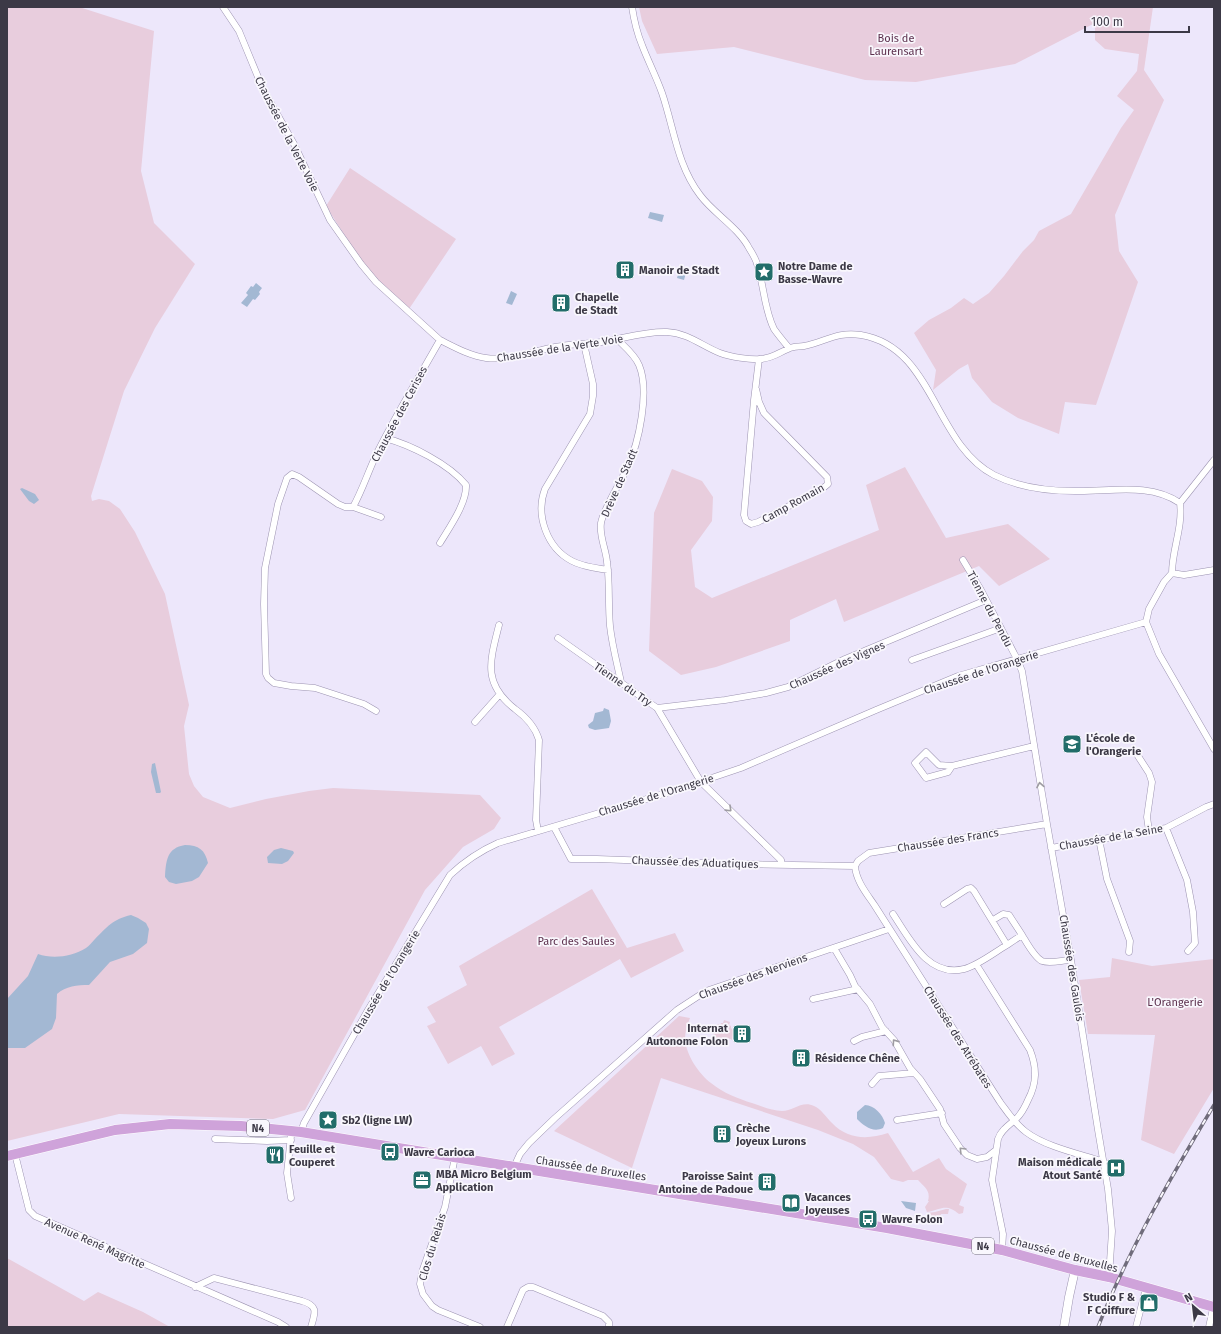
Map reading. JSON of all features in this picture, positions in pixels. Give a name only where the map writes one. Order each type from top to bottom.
[{"type":"main road","name":"Chaussée de Bruxelles","points":[[11,1155],[115,1130],[170,1124],[241,1126],[455,1158],[884,1228],[1002,1250],[1214,1305]]},
{"type":"street","name":"Chaussée de la Verte Voie","points":[[223,7],[239,30],[263,89],[294,144],[322,206],[332,224],[376,282],[440,340],[477,356],[494,359],[557,346],[584,344],[652,333],[672,333],[690,338],[723,354],[759,359],[776,356],[789,348],[805,346],[835,336],[848,334],[871,338],[888,344],[899,353],[917,373],[928,389],[947,425],[965,451],[980,466],[1001,478],[1032,487],[1047,489],[1075,491],[1146,491],[1167,496],[1180,503]]},
{"type":"street","points":[[632,7],[641,44],[661,92],[684,168],[700,195],[712,209],[740,235],[748,246],[757,263],[769,317],[781,339],[789,348]]},
{"type":"street","name":"Drève de Stadt","points":[[618,339],[634,356],[639,365],[643,393],[641,421],[636,445],[628,467],[601,523],[601,535],[606,552],[608,570],[610,624],[621,682]]},
{"type":"street","name":"Chaussée des Cerises","points":[[353,507],[361,492],[377,453],[440,340]]},
{"type":"street","points":[[584,344],[592,378],[593,396],[591,408],[585,423],[545,489],[542,498],[541,512],[544,526],[550,539],[562,554],[578,564],[608,570]]},
{"type":"street","name":"Camp Romain","points":[[756,389],[758,402],[764,413],[827,476],[828,484],[822,489],[752,524],[746,521],[744,514],[754,400],[759,359]]},
{"type":"street","points":[[385,438],[408,446],[436,460],[466,485],[467,492],[464,500],[440,543]]},
{"type":"street","points":[[1214,460],[1180,503],[1181,517],[1172,560],[1172,573],[1164,582],[1149,609],[1146,622],[1159,654],[1214,749]]},
{"type":"street","points":[[376,711],[364,704],[315,688],[274,683],[268,678],[266,674],[264,604],[265,568],[278,504],[287,478],[292,474],[299,477],[342,506],[353,507],[381,517]]},
{"type":"street","name":"Tienne du Pendu","points":[[963,560],[981,590],[1017,659]]},
{"type":"street","points":[[1172,573],[1184,576],[1214,570]]},
{"type":"street","name":"Chaussée des Vignes","points":[[657,708],[725,700],[766,693],[788,687],[845,659],[986,600]]},
{"type":"street","name":"Chaussée de l'Orangerie","points":[[291,1198],[287,1173],[295,1135],[304,1123],[350,1040],[450,875],[463,862],[498,843],[701,782],[740,768],[943,682],[968,673],[1146,622]]},
{"type":"street","points":[[498,625],[490,666],[493,682],[507,703],[530,722],[537,734],[539,746],[536,820],[538,831]]},
{"type":"street","points":[[912,660],[1001,628]]},
{"type":"street","name":"Tienne du Try","points":[[558,638],[657,708],[701,782],[781,860],[782,865]]},
{"type":"street","name":"Chaussée des Gaulois","points":[[1017,659],[1022,671],[1112,1212],[1109,1277]]},
{"type":"street","points":[[475,722],[500,694]]},
{"type":"street","points":[[952,766],[948,772],[926,778],[915,763],[926,752],[940,765],[952,766],[1034,746]]},
{"type":"street","points":[[1138,756],[1149,773],[1152,782],[1147,817],[1149,831]]},
{"type":"street","name":"Chaussée de la Seine","points":[[1051,848],[1166,828],[1214,804]]},
{"type":"street","name":"Chaussée des Francs","points":[[855,866],[858,861],[869,853],[1047,824]]},
{"type":"street","name":"Chaussée des Aduatiques","points":[[554,826],[571,860],[597,859],[855,866]]},
{"type":"street","points":[[1166,828],[1187,880],[1191,896],[1195,943],[1188,952]]},
{"type":"street","points":[[1099,840],[1107,879],[1130,941],[1129,952]]},
{"type":"street","name":"Chaussée des Atrébates","points":[[855,866],[858,879],[889,929],[996,1096],[1014,1121],[1026,1132],[1046,1143],[1104,1162]]},
{"type":"street","points":[[944,904],[971,888],[974,890],[993,920],[1007,945]]},
{"type":"street","points":[[893,914],[912,943],[925,958],[943,968],[958,970],[965,969],[976,964],[1022,935]]},
{"type":"street","points":[[993,920],[1003,914],[1009,915],[1036,956],[1041,961],[1071,960]]},
{"type":"street","name":"Chaussée des Nerviens","points":[[514,1168],[520,1154],[529,1143],[555,1118],[677,1010],[691,1000],[706,991],[889,929]]},
{"type":"street","points":[[894,936],[904,930]]},
{"type":"street","points":[[903,950],[912,943]]},
{"type":"street","points":[[834,948],[858,989],[870,1004],[886,1031],[896,1042],[902,1056],[920,1079],[942,1113],[944,1126],[957,1145],[967,1155],[975,1158],[990,1156],[996,1150]]},
{"type":"street","points":[[976,964],[1030,1050],[1034,1060],[1036,1081],[1032,1093],[1022,1112],[1000,1134],[996,1150],[992,1180],[1004,1234],[1002,1250]]},
{"type":"street","points":[[813,999],[858,989]]},
{"type":"street","points":[[854,1041],[862,1037],[886,1031]]},
{"type":"street","points":[[872,1084],[879,1076],[914,1073]]},
{"type":"street","points":[[897,1120],[942,1113]]},
{"type":"street","points":[[215,1139],[267,1141],[295,1135]]},
{"type":"street","name":"Avenue René Magritte","points":[[11,1155],[29,1210],[35,1216],[278,1322],[286,1327]]},
{"type":"street","name":"Clos du Relais","points":[[455,1158],[445,1207],[422,1272],[420,1284],[425,1297],[432,1306],[438,1310],[480,1327]]},
{"type":"street","points":[[1064,1327],[1075,1270]]},
{"type":"street","points":[[195,1286],[214,1278],[302,1301],[312,1305],[315,1309],[311,1327]]},
{"type":"street","points":[[507,1327],[523,1290],[528,1287],[533,1287],[604,1316],[609,1327]]},
{"type":"street","points":[[1136,1327],[1146,1288]]},
{"type":"street","points":[[1209,1327],[1214,1305]]},
{"type":"green space","points":[[7,7],[79,7],[154,31],[141,171],[154,223],[195,264],[155,328],[124,391],[91,496],[92,501],[99,499],[109,501],[120,509],[135,532],[165,594],[189,705],[184,726],[189,774],[194,786],[203,797],[230,808],[266,799],[333,788],[480,795],[501,818],[494,829],[463,847],[425,890],[305,1110],[273,1119],[119,1114],[7,1141]]},
{"type":"green space","name":"Bois de Laurensart","points":[[639,7],[1153,7],[1144,70],[1164,100],[1115,215],[1119,251],[1138,282],[1096,405],[1065,402],[1059,434],[1018,418],[992,402],[972,378],[968,364],[959,369],[933,390],[936,370],[914,333],[929,320],[951,308],[964,298],[973,304],[989,293],[1023,251],[1034,240],[1039,231],[1071,214],[1121,128],[1134,110],[1117,96],[1137,71],[1139,54],[1105,49],[1095,40],[1095,23],[1015,64],[916,82],[865,80],[734,47],[657,54],[642,21]]},
{"type":"green space","points":[[350,168],[456,239],[409,309],[379,282],[359,258],[326,206]]},
{"type":"green space","points":[[905,467],[946,538],[1008,524],[1050,559],[999,586],[979,566],[844,622],[836,599],[790,620],[790,641],[716,667],[681,675],[649,651],[654,513],[672,469],[702,481],[713,497],[712,521],[691,550],[695,587],[712,598],[879,530],[866,485]]},
{"type":"green space","name":"Parc des Saules","points":[[592,889],[627,948],[675,933],[684,951],[631,978],[620,959],[499,1027],[515,1054],[492,1066],[481,1046],[448,1064],[427,1026],[436,1022],[427,1007],[467,985],[459,966]]},
{"type":"green space","name":"L'Orangerie","points":[[1112,958],[1152,966],[1214,959],[1214,1088],[1174,1154],[1141,1140],[1155,1035],[1088,1034],[1079,980],[1110,977]]},
{"type":"green space","points":[[679,1016],[690,1018],[686,1028],[685,1039],[688,1051],[694,1064],[702,1075],[716,1087],[736,1098],[774,1110],[786,1111],[805,1104],[810,1104],[817,1107],[838,1128],[858,1137],[872,1137],[888,1133],[913,1172],[939,1158],[946,1169],[967,1184],[959,1205],[964,1207],[963,1213],[959,1214],[947,1208],[940,1208],[927,1212],[925,1207],[929,1201],[929,1194],[918,1180],[908,1180],[903,1182],[891,1179],[874,1157],[853,1144],[818,1130],[661,1078],[632,1168],[554,1131]]},
{"type":"green space","points":[[724,1020],[730,1022],[729,1025],[734,1031],[732,1040],[728,1038],[723,1044],[717,1042],[713,1031],[711,1030],[712,1027],[715,1028],[718,1024],[720,1025],[723,1023]]},
{"type":"green space","points":[[949,1209],[948,1214],[941,1214],[940,1217],[928,1215],[927,1213],[935,1212]]},
{"type":"green space","points":[[7,1258],[84,1301],[98,1292],[143,1312],[170,1327],[7,1327]]},
{"type":"water","points":[[650,212],[664,215],[662,222],[648,218]]},
{"type":"water","points":[[680,267],[687,269],[684,280],[677,278]]},
{"type":"water","points":[[256,283],[262,288],[259,292],[260,294],[255,300],[253,299],[247,307],[241,303],[248,295],[246,293],[251,286],[253,287]]},
{"type":"water","points":[[511,291],[517,294],[512,305],[506,303]]},
{"type":"water","points":[[22,488],[35,494],[39,500],[34,504],[29,501],[20,489]]},
{"type":"water","points":[[604,708],[609,710],[611,721],[609,728],[595,730],[589,728],[588,725],[593,721],[595,713],[603,711]]},
{"type":"water","points":[[155,763],[160,793],[156,793],[151,772],[152,764]]},
{"type":"water","points":[[185,845],[198,847],[201,849],[208,863],[199,877],[192,881],[176,884],[169,882],[165,877],[167,860],[174,849]]},
{"type":"water","points":[[281,848],[293,851],[294,853],[288,861],[282,864],[268,863],[267,857],[274,850]]},
{"type":"water","points":[[131,915],[146,923],[149,929],[147,943],[133,954],[110,962],[89,985],[72,986],[60,991],[57,994],[56,1018],[52,1029],[25,1048],[7,1048],[7,999],[28,976],[38,954],[56,957],[80,951],[86,948],[111,924],[119,919]]},
{"type":"water","points":[[865,1105],[872,1107],[880,1114],[885,1123],[883,1128],[876,1130],[872,1129],[857,1119],[857,1112]]},
{"type":"water","points":[[901,1201],[916,1203],[915,1211],[906,1208]]},
{"type":"railway","points":[[1098,1327],[1137,1241],[1182,1159],[1214,1105]]},
{"type":"place","name":"Manoir de Stadt","points":[[625,270]]},
{"type":"place","name":"Notre Dame de Basse-Wavre","points":[[764,272]]},
{"type":"place","name":"Chapelle de Stadt","points":[[561,303]]},
{"type":"place","name":"L'école de l'Orangerie","points":[[1072,744]]},
{"type":"place","name":"Internat Autonome Folon","points":[[742,1034]]},
{"type":"place","name":"Résidence Chêne","points":[[801,1058]]},
{"type":"place","name":"Sb2 (ligne LW)","points":[[328,1120]]},
{"type":"place","name":"Crèche Joyeux Lurons","points":[[722,1134]]},
{"type":"place","name":"Wavre Carioca","points":[[390,1152]]},
{"type":"place","name":"Feuille et Couperet","points":[[275,1155]]},
{"type":"place","name":"Maison médicale Atout Santé","points":[[1116,1168]]},
{"type":"place","name":"MBA Micro Belgium Application","points":[[422,1180]]},
{"type":"place","name":"Paroisse Saint Antoine de Padoue","points":[[767,1182]]},
{"type":"place","name":"Vacances Joyeuses","points":[[791,1203]]},
{"type":"place","name":"Wavre Folon","points":[[868,1219]]},
{"type":"place","name":"Studio F & F Coiffure","points":[[1149,1303]]}]
